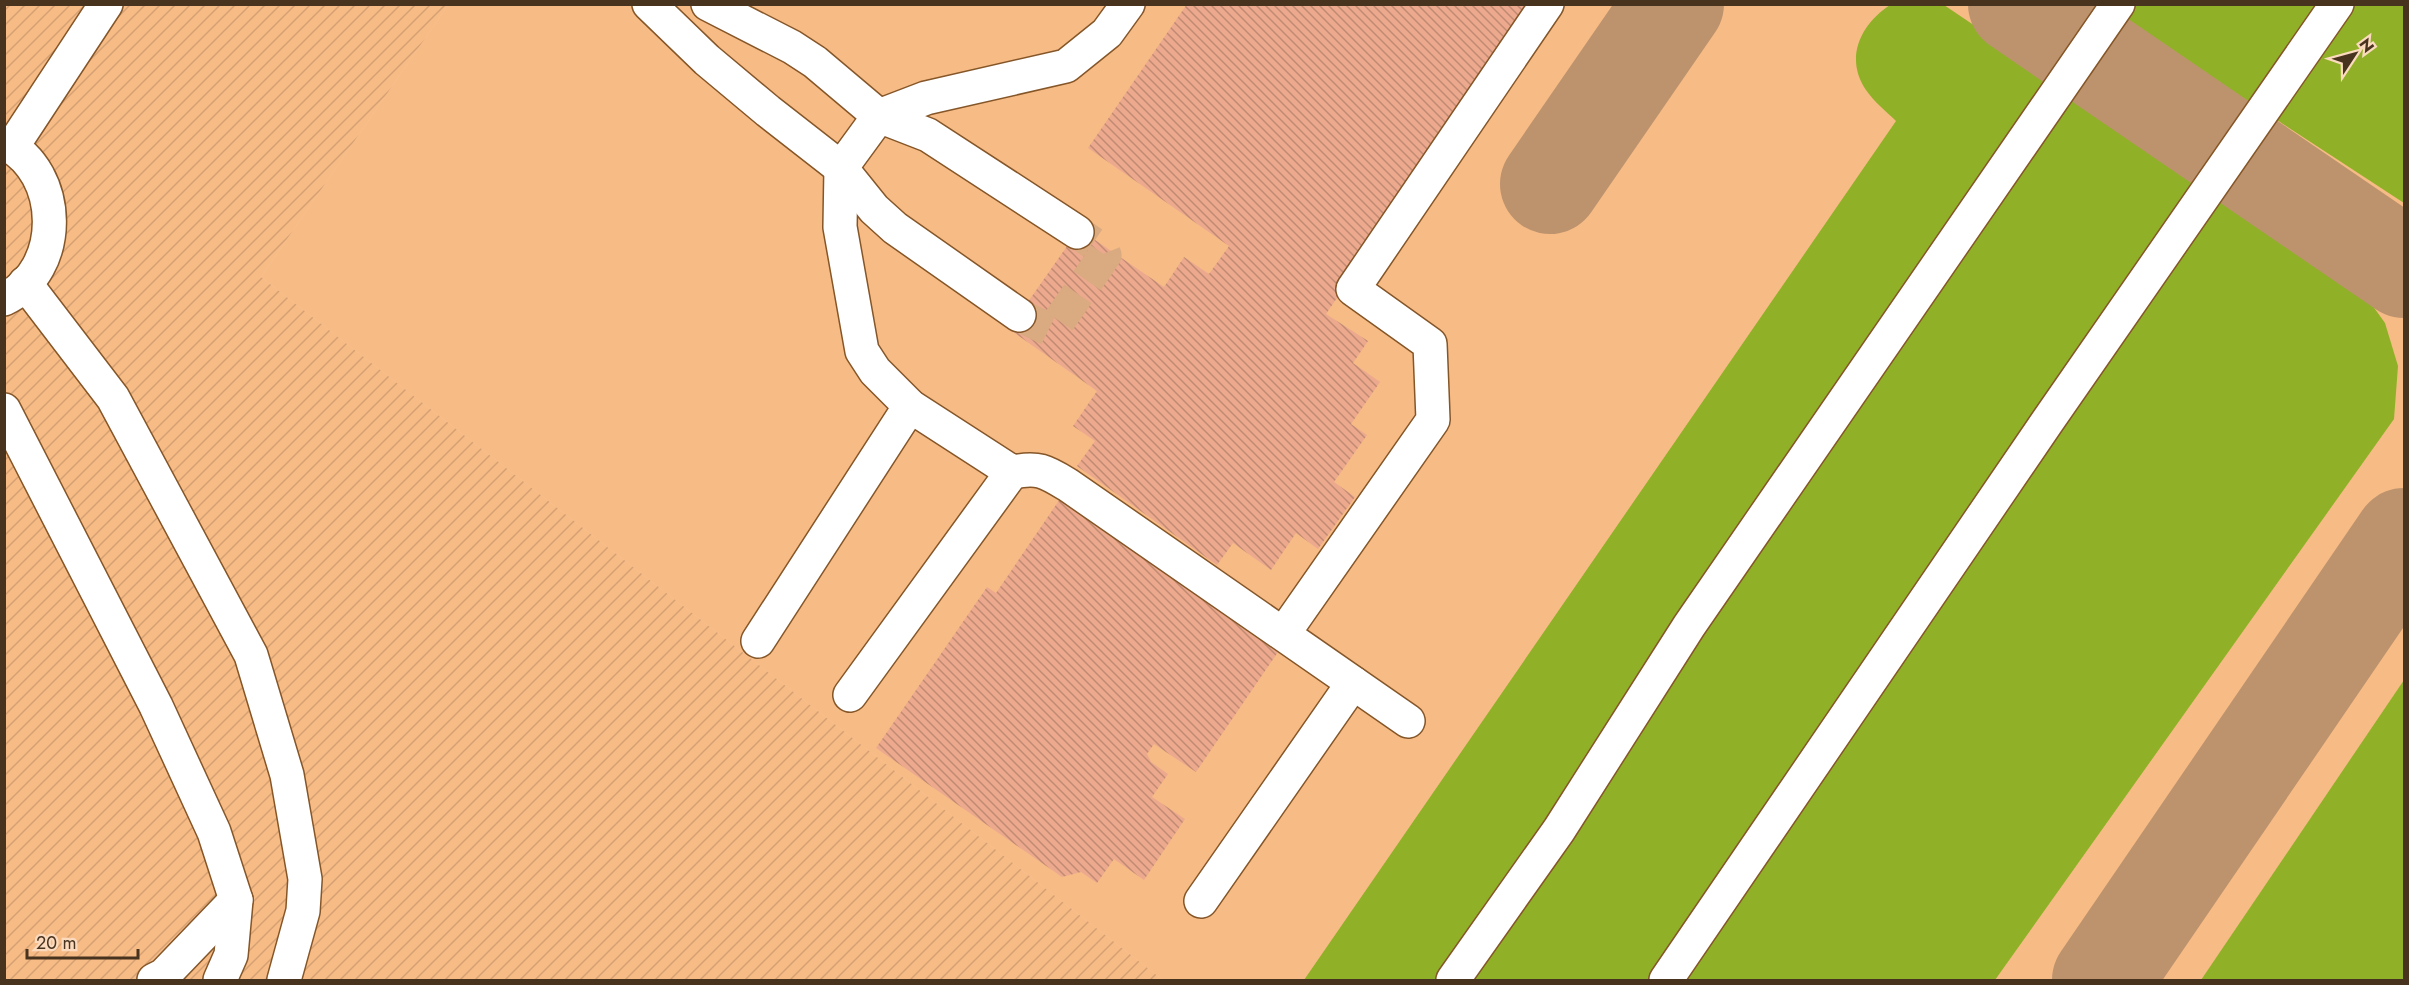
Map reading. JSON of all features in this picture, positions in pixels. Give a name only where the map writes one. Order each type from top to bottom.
[{"type":"street","points":[[106,4],[8,145],[32,167],[37,175],[46,191],[51,219],[47,247],[35,273],[15,291],[113,398],[251,655],[287,774],[305,879],[303,911],[284,981]]},
{"type":"street","points":[[649,4],[733,82],[842,168],[874,209],[895,228],[1019,315]]},
{"type":"street","points":[[871,110],[1066,66],[1107,33],[1128,4]]},
{"type":"street","points":[[1293,620],[1433,420],[1430,344],[1353,289],[1547,4]]},
{"type":"street","points":[[1453,981],[1558,830],[1689,626],[2118,4]]},
{"type":"street","points":[[1666,981],[2047,422],[2337,4]]},
{"type":"street","points":[[722,11],[815,62],[871,110],[928,135],[1077,232]]},
{"type":"street","points":[[871,110],[842,168],[840,227],[862,351],[875,371],[910,406],[1012,472]]},
{"type":"street","points":[[758,641],[910,406]]},
{"type":"street","points":[[4,410],[156,706],[214,832],[236,900],[231,955],[220,981]]},
{"type":"street","points":[[850,695],[1012,472],[1033,468],[1048,472],[1408,721]]},
{"type":"street","points":[[1201,901],[1353,683]]},
{"type":"street","points":[[154,981],[164,975],[236,900]]},
{"type":"shaded area","points":[[5,4],[448,5],[261,277],[1163,980],[5,980]]},
{"type":"shaded area","points":[[448,5],[2404,5],[2404,980],[1163,980],[261,277]]},
{"type":"green space","points":[[1890,5],[1944,5],[2357,284],[2385,323],[2398,366],[2394,419],[1995,980],[1304,980],[1896,121],[1866,90],[1856,66],[1856,54],[1864,32],[1871,22]]},
{"type":"green space","points":[[2101,5],[2404,5],[2404,203]]},
{"type":"green space","points":[[2404,680],[2404,980],[2201,980]]},
{"type":"building","points":[[1187,4],[1539,4],[1326,314],[1368,341],[1353,363],[1380,382],[1351,424],[1367,435],[1334,482],[1355,497],[1318,549],[1296,533],[1271,570],[1233,543],[1217,565],[1077,466],[1095,441],[1073,426],[1097,391],[1009,329],[1079,229],[1164,287],[1184,257],[1209,274],[1229,246],[1088,148]]},
{"type":"building","points":[[1062,496],[1243,622],[1247,631],[1278,652],[1196,772],[1154,744],[1147,754],[1151,762],[1168,774],[1152,797],[1185,819],[1144,880],[1114,859],[1097,883],[1081,872],[1062,877],[876,748],[987,587],[996,593]]},
{"type":"taxiway","points":[[1550,184],[1674,4]]},
{"type":"taxiway","points":[[2018,4],[2404,268]]},
{"type":"taxiway","points":[[2102,980],[2404,538]]},
{"type":"tunnel","points":[[1019,315],[1052,331],[1105,255],[1103,250],[1077,232]]}]
